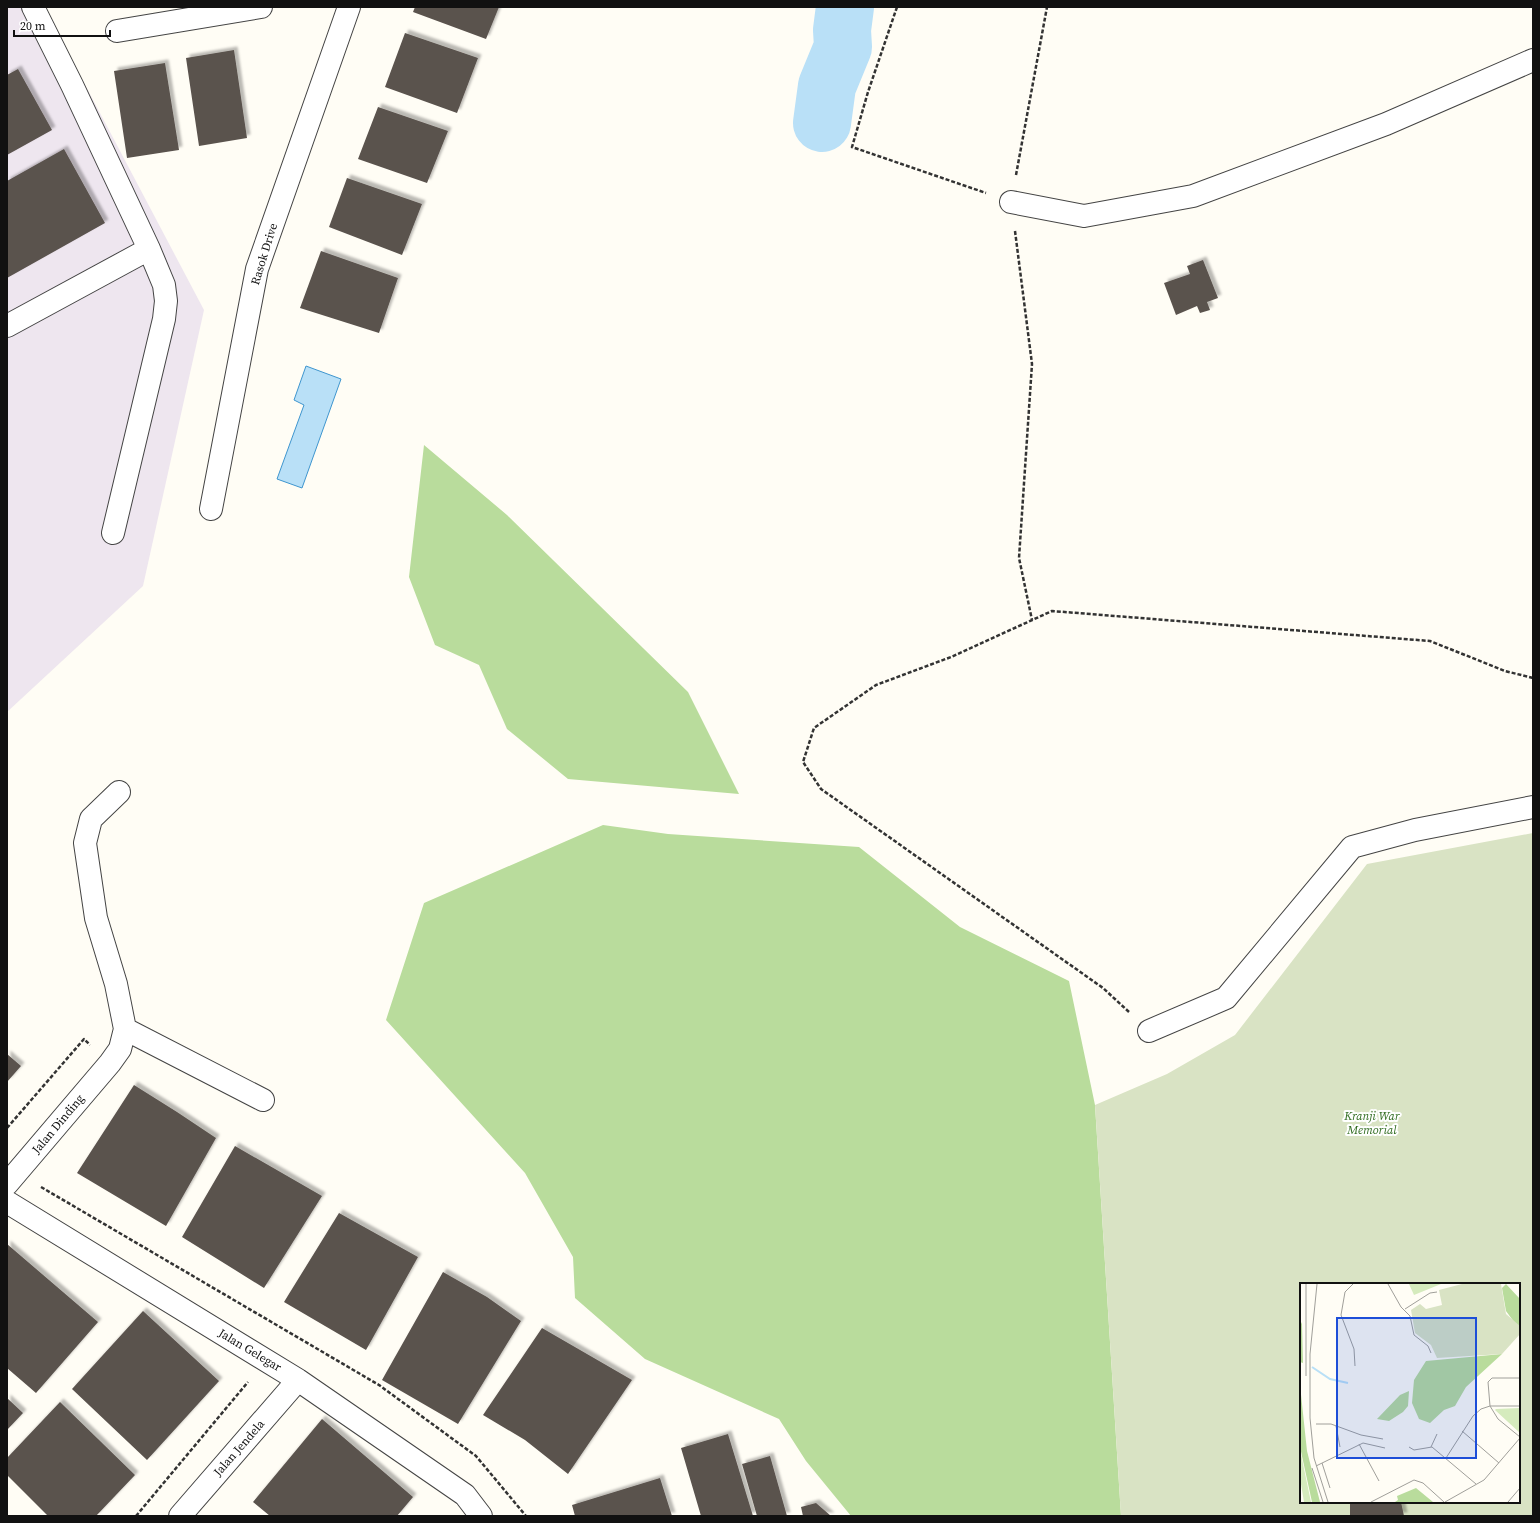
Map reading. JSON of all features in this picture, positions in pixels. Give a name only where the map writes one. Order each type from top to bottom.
[{"type":"street","points":[[33,7],[72,85],[149,249],[164,285],[166,301],[164,319],[113,533]]},
{"type":"street","points":[[117,32],[261,7]]},
{"type":"street","name":"Rasok Drive","points":[[211,509],[256,269],[348,7]]},
{"type":"street","points":[[1011,202],[1084,216],[1193,196],[1386,124],[1533,60]]},
{"type":"street","points":[[7,326],[149,249]]},
{"type":"street","points":[[119,792],[91,818],[85,843],[96,918],[116,984],[125,1030],[263,1100]]},
{"type":"street","points":[[1150,1031],[1226,998],[1352,847],[1415,830],[1533,807]]},
{"type":"street","name":"Jalan Dinding","points":[[7,1184],[110,1063],[120,1049],[125,1030]]},
{"type":"street","name":"Jalan Gelegar","points":[[7,1202],[298,1380],[465,1496],[481,1516]]},
{"type":"street","name":"Jalan Jendela","points":[[180,1516],[298,1380]]},
{"type":"path","points":[[897,7],[868,92],[852,147],[1011,202]]},
{"type":"path","points":[[1032,620],[1019,558],[1032,364],[1011,202],[1047,7]]},
{"type":"path","points":[[1150,1031],[1103,988],[821,789],[803,762],[814,728],[876,685],[950,658],[1052,611],[1430,641],[1505,671],[1533,678]]},
{"type":"path","points":[[7,1128],[84,1039],[110,1063]]},
{"type":"path","points":[[38,1186],[379,1385],[476,1456],[526,1516]]},
{"type":"path","points":[[136,1516],[251,1378]]},
{"type":"shaded area","points":[[7,7],[44,7],[204,310],[143,586],[7,712]]},
{"type":"green space","points":[[424,445],[507,515],[688,692],[739,794],[568,779],[507,729],[479,665],[435,645],[409,577]]},
{"type":"green space","points":[[603,825],[668,834],[859,847],[960,927],[1069,981],[1095,1105],[1121,1516],[851,1516],[806,1461],[779,1419],[645,1359],[575,1298],[573,1257],[525,1173],[386,1020],[424,903]]},
{"type":"green space","name":"Kranji War Memorial","points":[[1533,833],[1533,1516],[1121,1516],[1095,1105],[1167,1074],[1235,1035],[1367,864]]},
{"type":"water","points":[[306,366],[341,379],[302,488],[277,479],[304,405],[294,400]]},
{"type":"building","points":[[415,7],[499,7],[486,39],[413,12]]},
{"type":"building","points":[[405,33],[478,58],[457,113],[385,87]]},
{"type":"building","points":[[234,50],[247,138],[199,146],[186,58]]},
{"type":"building","points":[[165,63],[179,150],[127,158],[114,71]]},
{"type":"building","points":[[18,69],[52,130],[7,155],[7,75]]},
{"type":"building","points":[[378,107],[448,131],[427,183],[358,159]]},
{"type":"building","points":[[64,149],[105,223],[7,278],[7,181]]},
{"type":"building","points":[[347,178],[422,204],[402,255],[329,227]]},
{"type":"building","points":[[321,251],[398,278],[379,333],[300,308]]},
{"type":"building","points":[[1203,260],[1218,298],[1207,302],[1210,310],[1200,313],[1197,306],[1176,315],[1164,283],[1190,274],[1187,266]]},
{"type":"building","points":[[7,1054],[21,1066],[7,1082]]},
{"type":"building","points":[[134,1085],[216,1138],[166,1226],[77,1173]]},
{"type":"building","points":[[235,1146],[322,1196],[264,1288],[182,1237]]},
{"type":"building","points":[[339,1213],[418,1257],[366,1350],[284,1302]]},
{"type":"building","points":[[7,1244],[98,1322],[36,1393],[7,1368]]},
{"type":"building","points":[[443,1272],[487,1297],[521,1321],[458,1424],[382,1380]]},
{"type":"building","points":[[143,1311],[219,1381],[147,1460],[72,1389]]},
{"type":"building","points":[[542,1328],[632,1380],[568,1474],[525,1440],[483,1415]]},
{"type":"building","points":[[7,1398],[23,1413],[7,1430]]},
{"type":"building","points":[[60,1402],[135,1475],[96,1516],[48,1516],[7,1475],[7,1458]]},
{"type":"building","points":[[322,1419],[413,1497],[397,1516],[270,1516],[253,1502]]},
{"type":"building","points":[[728,1434],[753,1516],[701,1516],[681,1448]]},
{"type":"building","points":[[770,1456],[787,1516],[757,1516],[742,1464]]},
{"type":"building","points":[[660,1478],[672,1516],[575,1516],[572,1505]]},
{"type":"building","points":[[816,1503],[831,1516],[803,1516],[801,1507]]},
{"type":"building","points":[[1350,1503],[1401,1503],[1404,1516],[1350,1516]]},
{"type":"waterway","points":[[822,123],[827,86],[843,47],[842,30],[845,7]]}]
